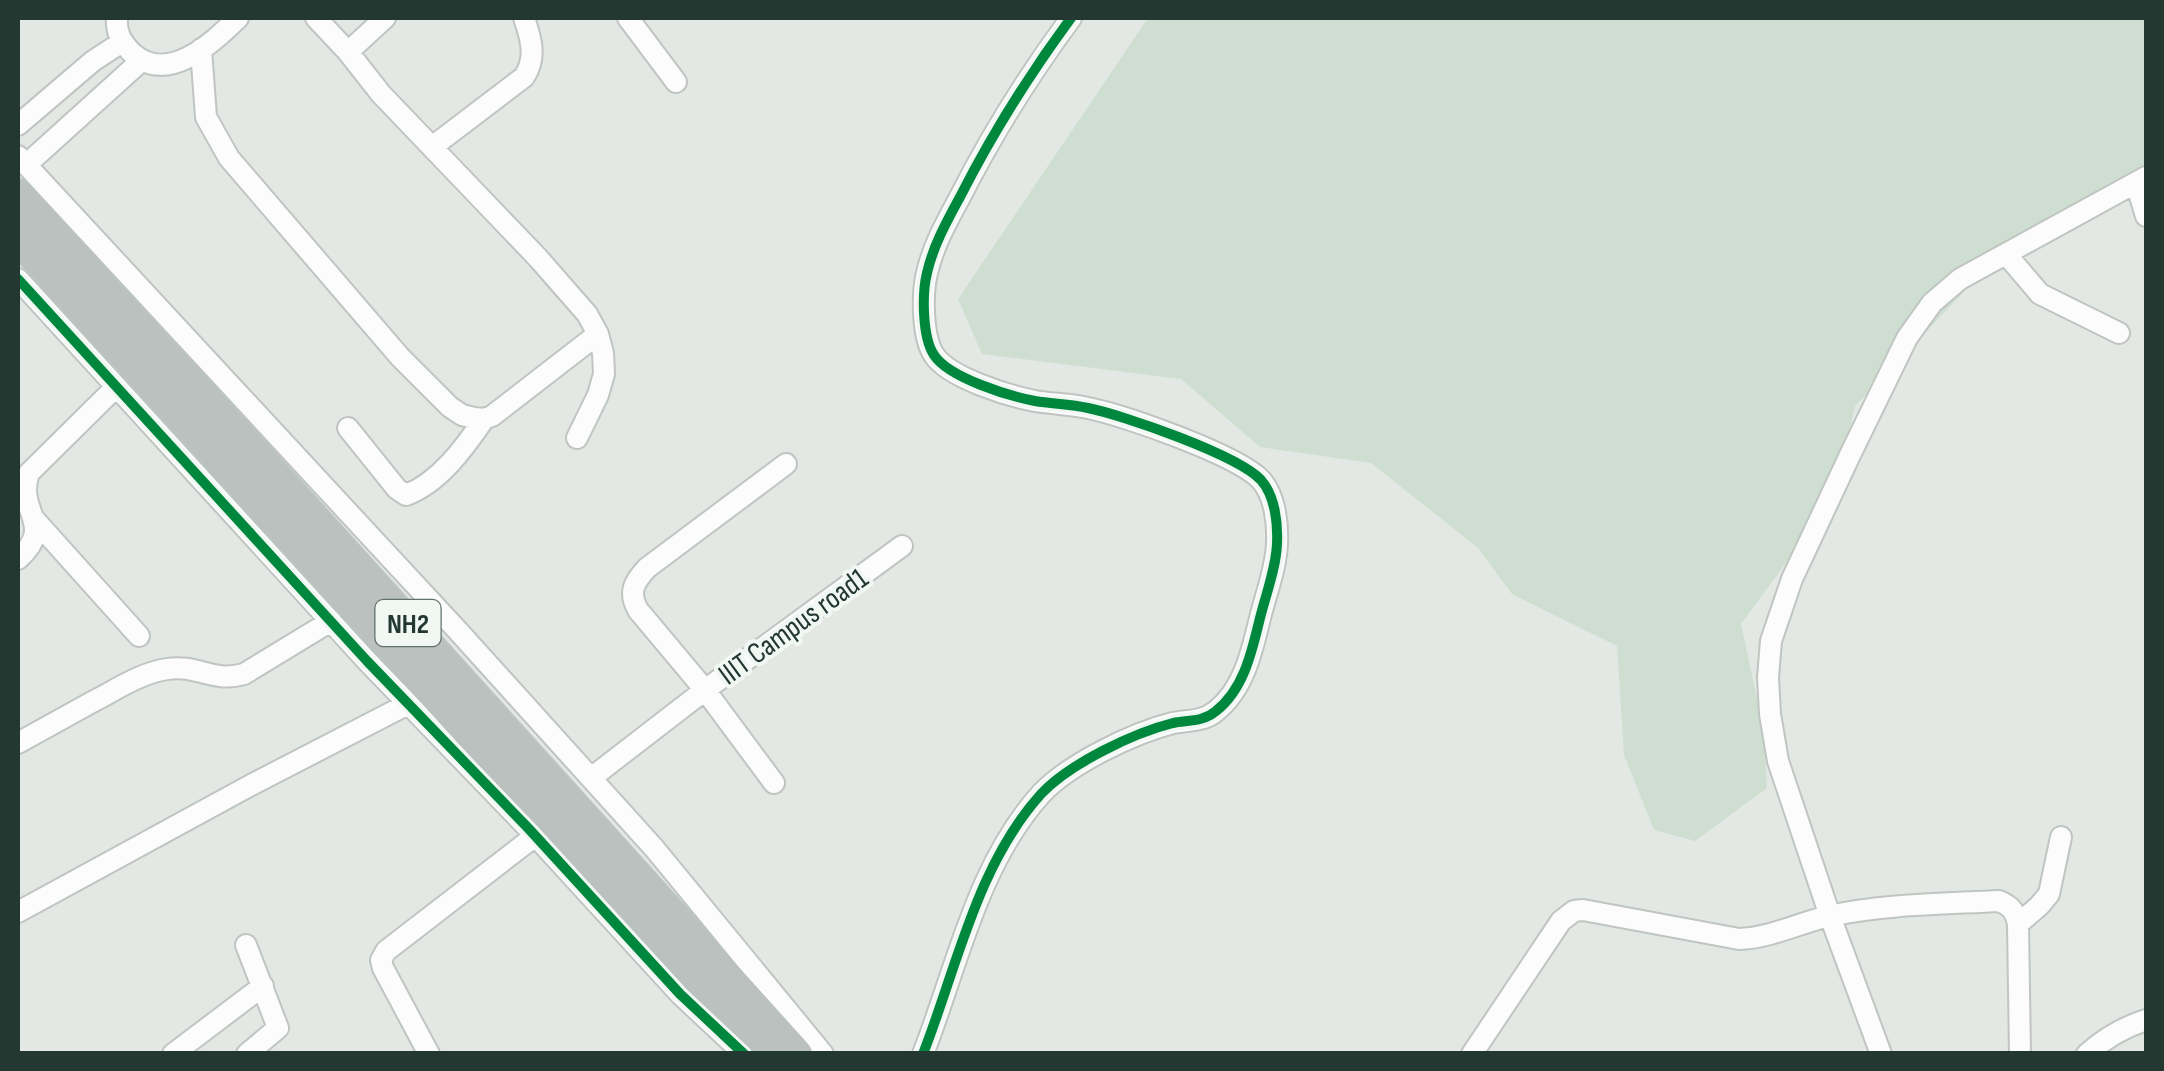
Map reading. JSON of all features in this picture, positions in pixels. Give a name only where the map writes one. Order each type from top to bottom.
[{"type":"highway","name":"NH2","points":[[18,195],[796,1054]]},
{"type":"highway","name":"NH2","points":[[18,238],[480,746],[767,1054]]},
{"type":"street","points":[[117,18],[122,42],[141,61],[153,65],[177,62],[201,49],[238,18]]},
{"type":"street","points":[[316,18],[381,94],[587,314],[598,334],[604,374],[576,438]]},
{"type":"street","points":[[348,52],[385,18]]},
{"type":"street","points":[[432,147],[524,77],[533,54],[524,18]]},
{"type":"street","points":[[628,18],[676,82]]},
{"type":"street","points":[[923,1054],[976,908],[1011,833],[1046,789],[1074,768],[1137,736],[1206,717],[1226,702],[1250,656],[1277,544],[1271,495],[1261,480],[1243,466],[1110,414],[1017,397],[982,384],[942,364],[931,349],[924,301],[926,276],[937,245],[989,139],[1071,18]]},
{"type":"street","points":[[18,125],[92,61],[122,42]]},
{"type":"street","points":[[201,49],[206,117],[229,158],[400,357],[450,407],[462,415],[484,419]]},
{"type":"street","points":[[141,61],[106,95],[22,161],[446,617],[654,848],[823,1054]]},
{"type":"street","points":[[1882,1054],[1778,761],[1770,714],[1771,641],[1792,579],[1906,338],[1932,303],[1960,280],[2141,180],[2146,216]]},
{"type":"street","points":[[2006,254],[2040,294],[2119,333]]},
{"type":"street","points":[[18,279],[330,622],[680,994],[744,1054]]},
{"type":"street","points":[[348,428],[397,489],[406,494],[420,488],[450,461],[484,419],[508,405],[598,334]]},
{"type":"street","points":[[18,559],[32,545],[36,532],[21,486],[39,462],[116,388]]},
{"type":"street","name":"IIIT Campus road1","points":[[786,464],[646,568],[634,582],[632,592],[638,610],[705,690],[902,546]]},
{"type":"street","points":[[33,518],[139,636]]},
{"type":"street","points":[[18,743],[151,673],[186,668],[214,677],[244,674],[330,622]]},
{"type":"street","points":[[591,778],[705,690],[774,782]]},
{"type":"street","points":[[18,912],[408,704]]},
{"type":"street","points":[[429,1054],[381,960],[386,951],[535,836]]},
{"type":"street","points":[[2018,924],[2049,894],[2061,837]]},
{"type":"street","points":[[1472,1054],[1562,921],[1574,911],[1739,939],[1830,916],[1919,905],[1998,901],[2010,906],[2018,924],[2020,1054]]},
{"type":"street","points":[[246,945],[278,1028],[247,1054]]},
{"type":"street","points":[[173,1054],[262,986]]},
{"type":"street","points":[[2087,1054],[2100,1041],[2146,1020]]},
{"type":"green space","points":[[1148,18],[2146,18],[2146,167],[2018,235],[1855,406],[1835,496],[1741,624],[1764,731],[1767,788],[1695,841],[1654,830],[1624,755],[1617,646],[1512,594],[1478,548],[1371,463],[1260,447],[1181,379],[982,354],[958,299]]},
{"type":"cycle path","points":[[923,1054],[971,918],[1000,852],[1019,822],[1041,794],[1085,761],[1157,728],[1206,717],[1226,702],[1250,656],[1276,553],[1277,527],[1272,502],[1266,486],[1248,470],[1179,437],[1127,419],[1081,407],[1024,399],[980,385],[952,371],[930,347],[924,292],[945,224],[998,128],[1071,18]]},
{"type":"cycle path","points":[[18,279],[367,661],[680,994],[744,1054]]}]
